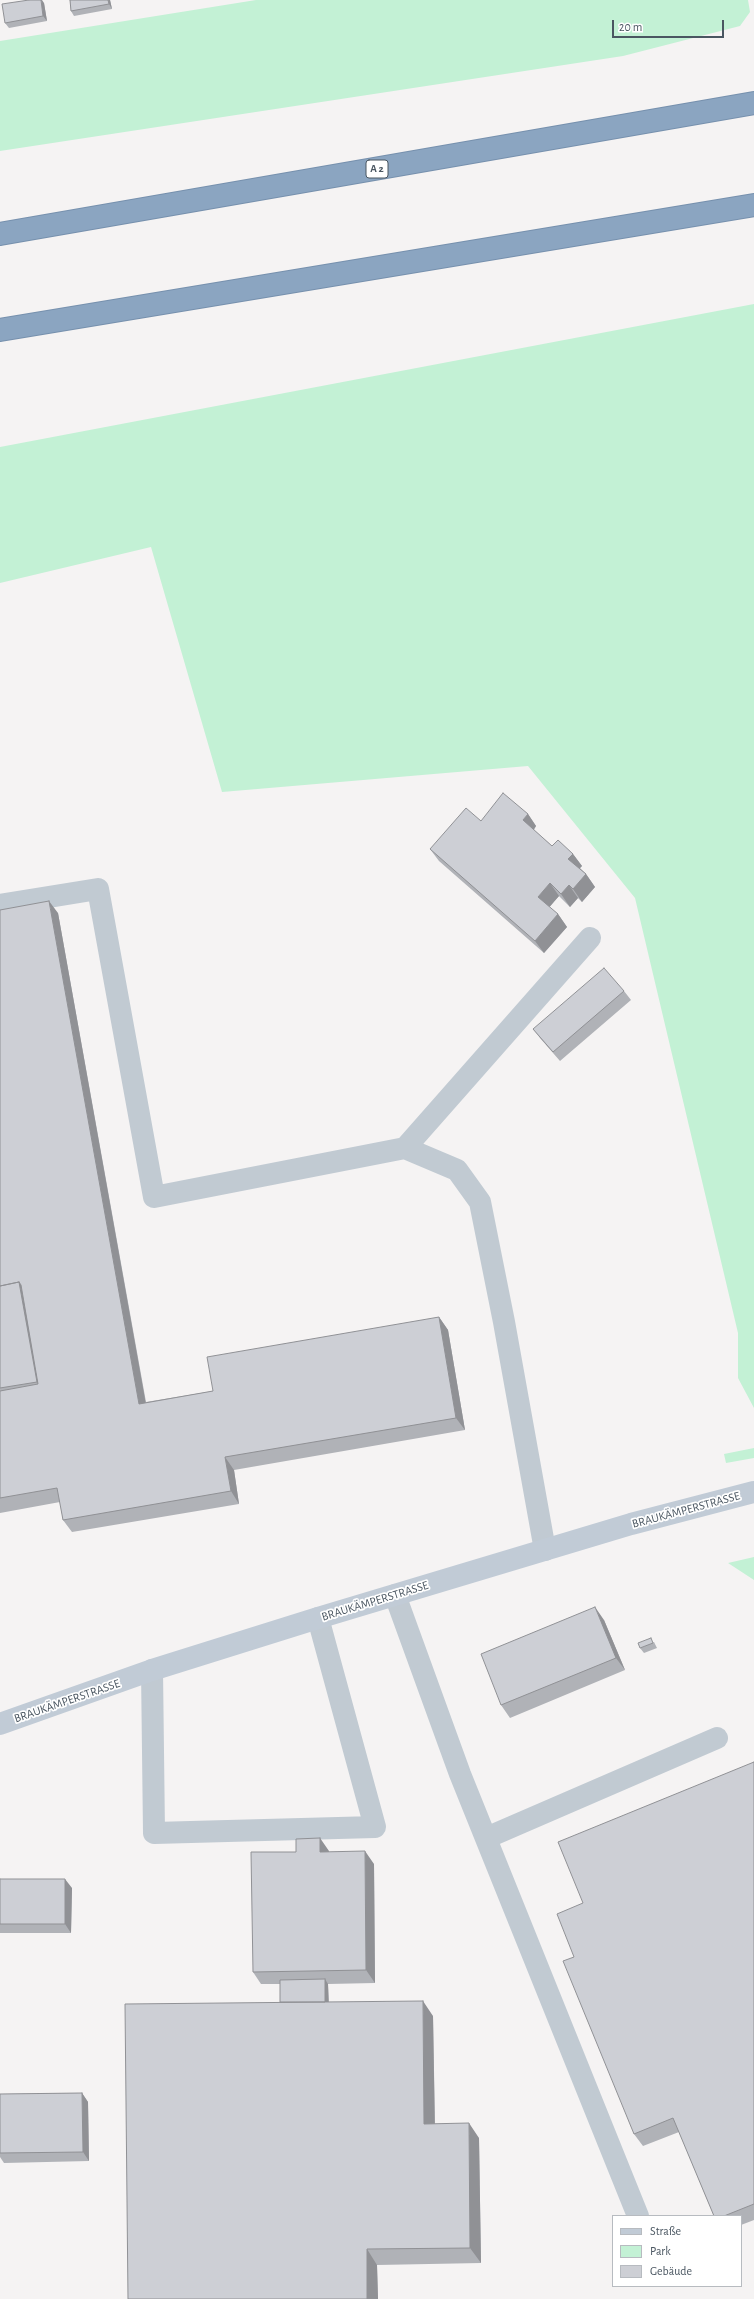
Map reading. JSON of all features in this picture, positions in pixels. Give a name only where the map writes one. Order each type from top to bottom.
[{"type":"highway","name":"A 2","points":[[0,234],[754,103]]},
{"type":"highway","points":[[0,330],[754,205]]},
{"type":"street","name":"BRAUKÄMPERSTRASSE","points":[[0,1724],[152,1670],[318,1618],[631,1524],[754,1492]]},
{"type":"lane","points":[[0,905],[98,889],[154,1197],[405,1148],[458,1170],[480,1202],[507,1336],[545,1550]]},
{"type":"lane","points":[[405,1148],[590,938]]},
{"type":"lane","points":[[395,1595],[460,1774],[638,2215]]},
{"type":"lane","points":[[152,1670],[154,1833],[375,1827],[318,1618]]},
{"type":"lane","points":[[486,1838],[717,1738]]},
{"type":"green space","points":[[256,0],[748,0],[750,12],[740,26],[623,56],[0,151],[0,41]]},
{"type":"green space","points":[[754,304],[754,1408],[738,1378],[738,1333],[635,898],[528,766],[222,792],[151,547],[0,583],[0,447]]},
{"type":"green space","points":[[754,1448],[754,1458],[726,1463],[724,1454]]},
{"type":"green space","points":[[754,1557],[754,1580],[728,1563]]},
{"type":"building","points":[[29,0],[41,0],[43,16],[5,23],[2,4]]},
{"type":"building","points":[[70,0],[108,0],[109,4],[71,11]]},
{"type":"building","points":[[503,793],[528,814],[523,820],[552,846],[558,840],[573,854],[568,859],[586,874],[573,889],[569,885],[561,894],[550,883],[538,897],[558,914],[535,941],[430,849],[466,808],[481,821]]},
{"type":"building","points":[[49,901],[139,1404],[213,1391],[207,1357],[439,1317],[456,1418],[225,1457],[231,1491],[63,1520],[57,1488],[0,1498],[0,1391],[38,1384],[21,1285],[19,1282],[0,1286],[0,910]]},
{"type":"building","points":[[604,968],[624,991],[553,1052],[533,1029]]},
{"type":"building","points":[[19,1282],[37,1382],[0,1388],[0,1286]]},
{"type":"building","points":[[595,1607],[616,1658],[501,1705],[481,1654]]},
{"type":"building","points":[[651,1638],[653,1643],[640,1648],[638,1643]]},
{"type":"building","points":[[754,1762],[754,2204],[726,2215],[714,2215],[673,2118],[634,2134],[563,1961],[574,1957],[557,1914],[583,1903],[558,1842]]},
{"type":"building","points":[[320,1838],[320,1852],[365,1851],[366,1970],[253,1972],[251,1852],[296,1852],[296,1839]]},
{"type":"building","points":[[0,1879],[65,1879],[65,1924],[0,1924]]},
{"type":"building","points":[[325,1979],[325,2002],[280,2002],[280,1980]]},
{"type":"building","points":[[423,2001],[424,2124],[469,2123],[470,2248],[367,2249],[367,2299],[128,2299],[125,2004]]},
{"type":"building","points":[[82,2093],[83,2152],[0,2153],[0,2094]]}]
